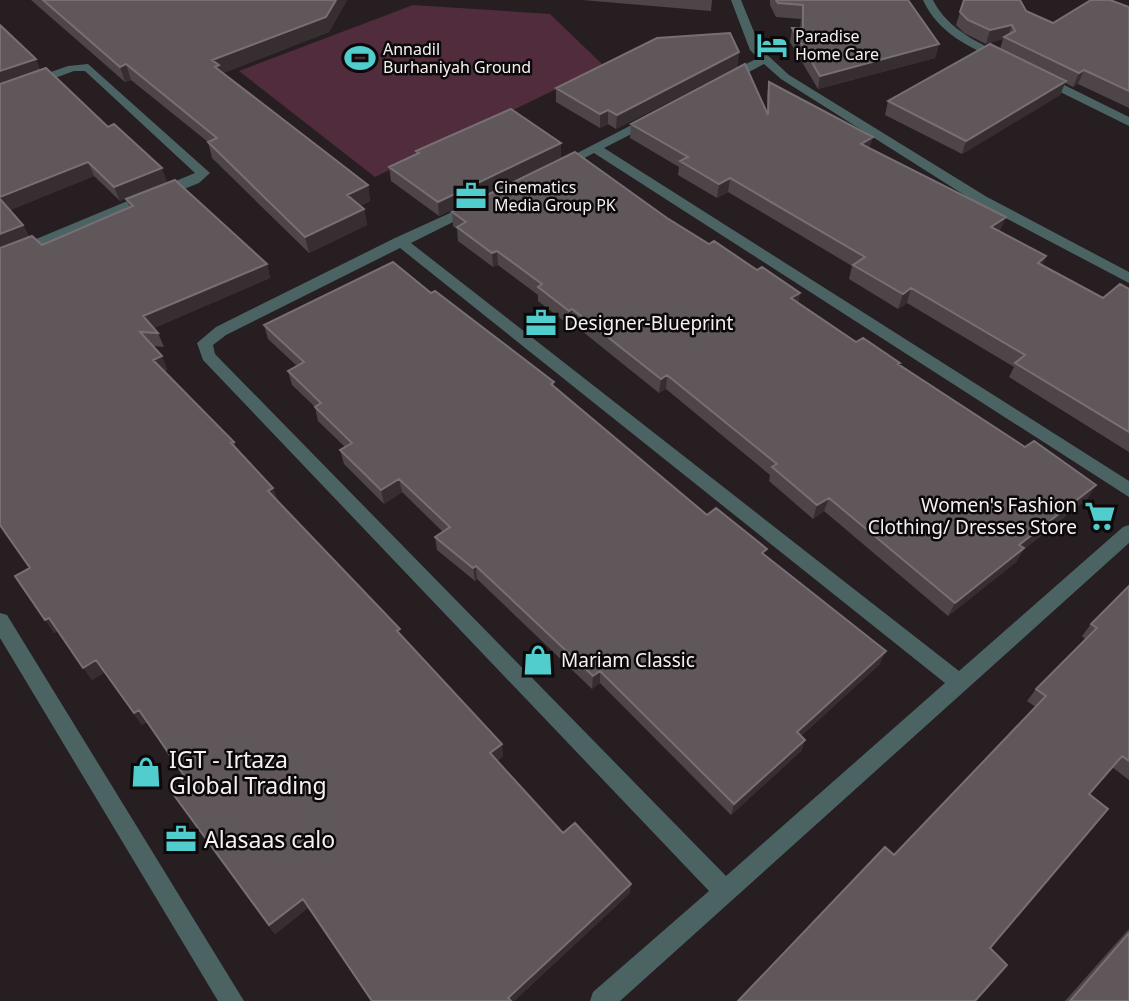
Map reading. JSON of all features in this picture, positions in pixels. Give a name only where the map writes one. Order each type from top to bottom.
[{"type":"street","points":[[736,0],[756,50],[785,77],[982,200],[1129,278]]},
{"type":"street","points":[[928,0],[930,7],[958,37],[1017,66]]},
{"type":"street","points":[[717,84],[765,59]]},
{"type":"street","points":[[0,94],[72,68],[88,67],[203,173],[194,180],[0,260]]},
{"type":"street","points":[[1029,72],[1129,122]]},
{"type":"street","points":[[547,171],[669,110]]},
{"type":"street","points":[[596,148],[1129,490]]},
{"type":"street","points":[[486,200],[221,331],[205,343],[208,356],[725,891]]},
{"type":"street","points":[[400,241],[959,683]]},
{"type":"street","points":[[602,1001],[1129,532]]},
{"type":"street","points":[[0,621],[232,1001]]},
{"type":"shaded area","points":[[413,5],[550,14],[604,66],[375,177],[239,71]]},
{"type":"building","points":[[43,0],[336,0],[326,17],[212,60],[219,65],[215,67],[368,185],[347,195],[364,209],[305,237],[208,142],[217,138],[126,64],[120,67]]},
{"type":"building","points":[[776,0],[908,0],[939,44],[820,76],[792,28],[803,28],[803,5],[778,3]]},
{"type":"building","points":[[964,0],[1020,0],[1026,11],[1053,23],[1091,0],[1110,0],[1129,7],[1129,91],[1084,70],[1079,73],[1004,37],[1015,31],[1012,25],[990,30],[968,20],[960,12]]},
{"type":"building","points":[[0,25],[36,59],[0,71]]},
{"type":"building","points":[[730,33],[739,52],[617,115],[608,110],[600,114],[556,88],[657,38]]},
{"type":"building","points":[[990,44],[1066,81],[966,141],[888,101]]},
{"type":"building","points":[[745,64],[768,115],[769,82],[873,137],[861,144],[1006,217],[991,227],[1046,256],[1038,263],[1103,298],[1120,284],[1129,289],[1129,432],[1015,363],[1025,355],[911,288],[903,294],[853,265],[865,257],[730,178],[719,184],[680,161],[688,157],[631,124]]},
{"type":"building","points":[[46,68],[108,127],[114,124],[162,168],[114,187],[88,162],[0,197],[0,84]]},
{"type":"building","points":[[511,109],[561,143],[438,202],[389,167],[419,153],[416,151]]},
{"type":"building","points":[[575,152],[667,218],[709,244],[714,241],[757,270],[762,267],[800,293],[791,298],[856,342],[863,338],[1025,447],[1034,441],[1096,485],[1019,545],[1024,548],[955,603],[829,498],[817,505],[772,467],[777,464],[667,375],[661,379],[572,309],[569,311],[538,287],[542,284],[497,251],[492,253],[457,227],[466,222],[452,212]]},
{"type":"building","points":[[175,180],[267,264],[143,316],[158,333],[140,332],[162,356],[153,360],[234,442],[231,443],[273,488],[268,491],[400,629],[397,631],[502,744],[490,753],[563,833],[575,823],[631,884],[508,998],[511,1001],[372,1001],[303,899],[269,925],[171,791],[187,780],[139,710],[134,713],[96,660],[83,668],[49,618],[45,620],[15,576],[30,568],[0,525],[0,248],[32,236],[42,245],[133,206],[126,199]]},
{"type":"building","points":[[0,199],[23,225],[0,234]]},
{"type":"building","points":[[393,262],[431,293],[435,291],[554,382],[551,384],[707,515],[716,508],[767,549],[762,553],[886,651],[797,732],[805,740],[734,804],[600,671],[593,676],[476,566],[473,568],[435,537],[450,527],[399,479],[381,490],[340,450],[352,443],[315,407],[321,403],[288,371],[304,362],[264,325]]},
{"type":"building","points":[[1129,586],[1129,761],[1122,756],[1089,794],[1108,809],[990,948],[1007,965],[975,1001],[738,1001],[885,847],[894,855],[1046,696],[1036,689],[1097,628],[1091,624]]},
{"type":"building","points":[[1129,933],[1129,1001],[1070,1001]]},
{"type":"place","name":"Paradise Home Care","points":[[772,45]]},
{"type":"place","name":"Annadil Burhaniyah Ground","points":[[360,58]]},
{"type":"place","name":"Cinematics Media Group PK","points":[[471,196]]},
{"type":"place","name":"Designer-Blueprint","points":[[541,323]]},
{"type":"place","name":"Women's Fashion Clothing/ Dresses Store","points":[[1100,516]]},
{"type":"place","name":"Mariam Classic","points":[[538,660]]},
{"type":"place","name":"IGT - Irtaza Global Trading","points":[[146,772]]},
{"type":"place","name":"Alasaas calo","points":[[181,839]]}]
